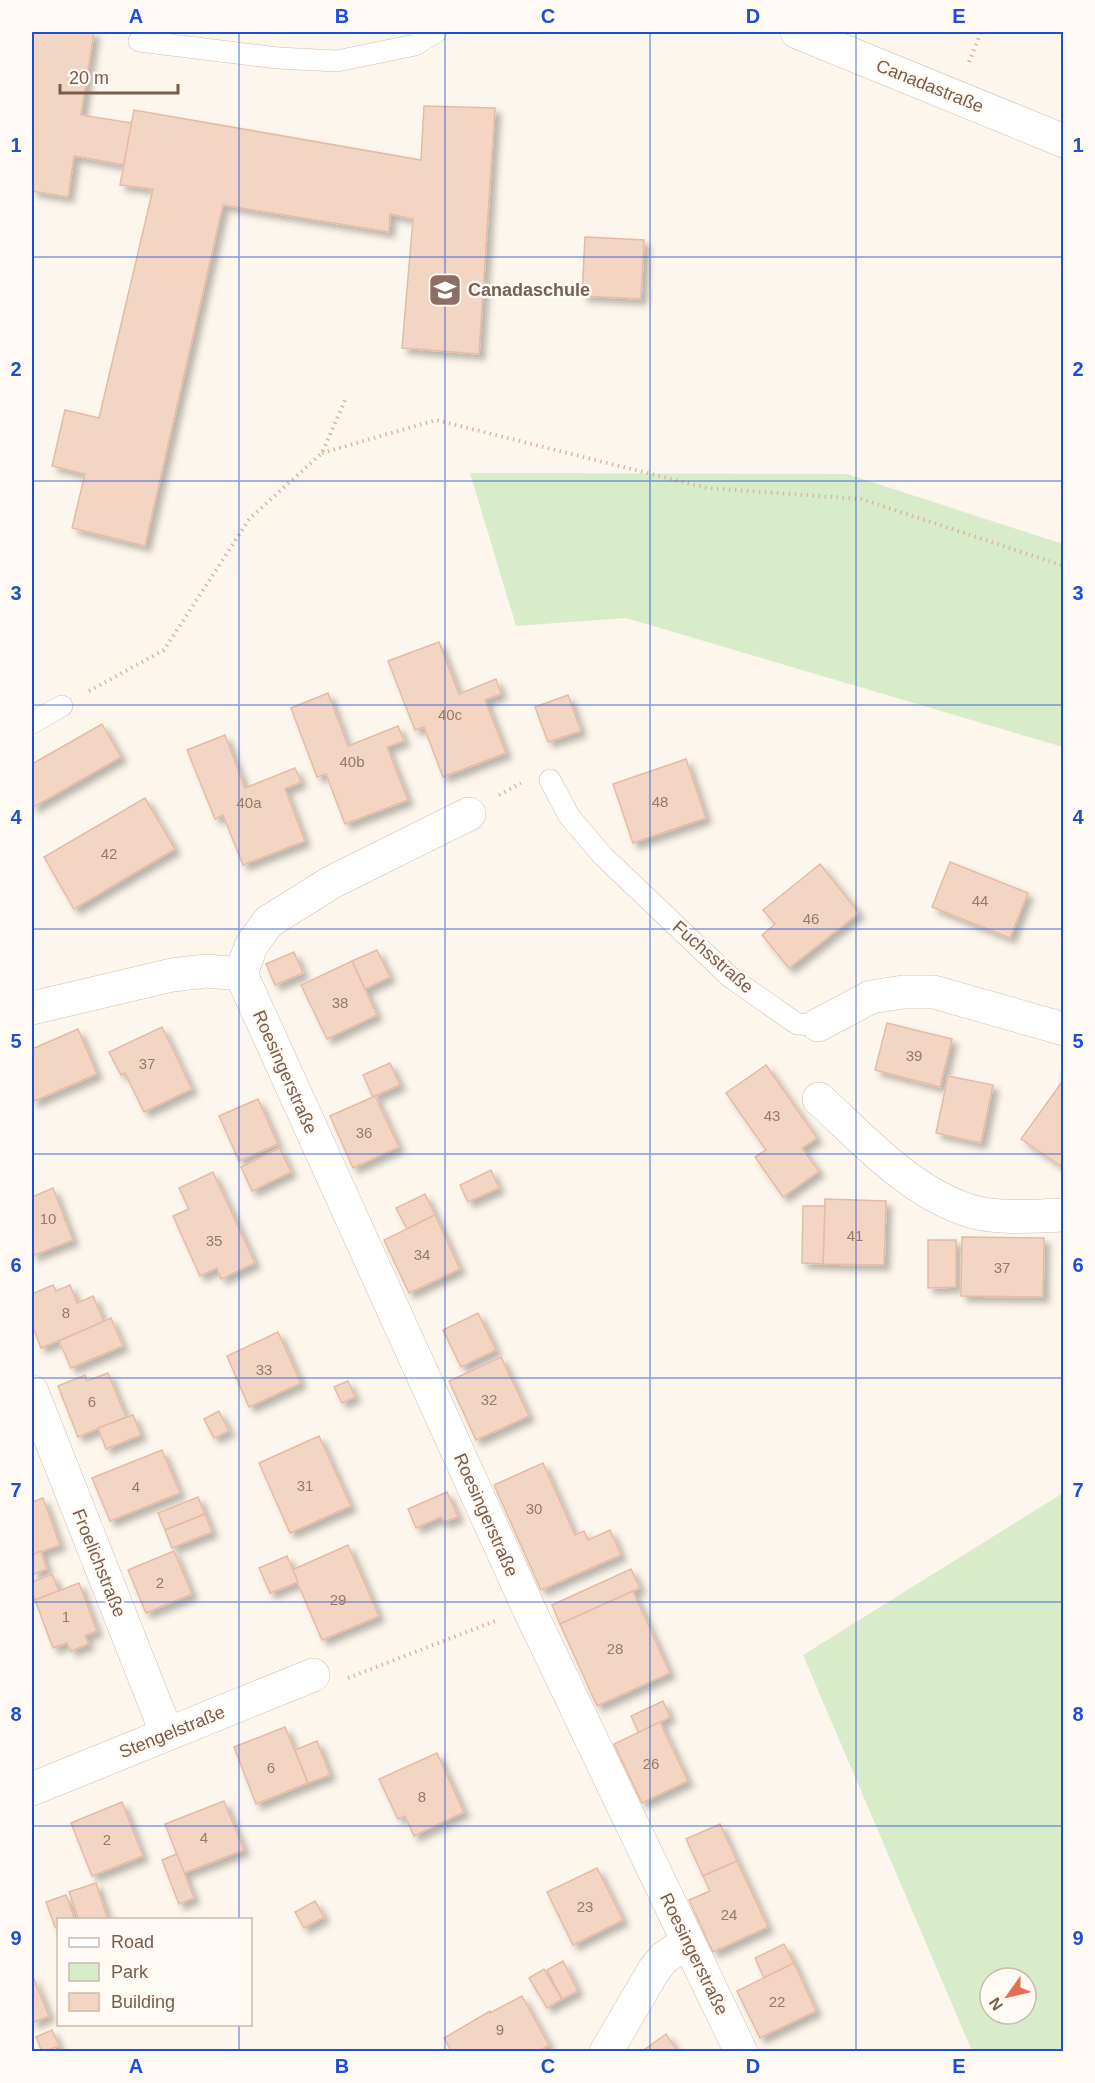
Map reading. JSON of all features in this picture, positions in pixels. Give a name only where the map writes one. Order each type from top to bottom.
[{"type":"street","name":"Canadastraße","points":[[797,32],[1064,141]]},
{"type":"street","points":[[32,1008],[172,975],[206,971],[241,974],[251,946],[268,922],[332,882],[469,814]]},
{"type":"street","name":"Roesingerstraße","points":[[241,974],[529,1609],[741,2052]]},
{"type":"street","name":"Fuchsstraße","points":[[818,1025],[871,997],[903,992],[934,992],[1064,1029]]},
{"type":"street","points":[[819,1099],[901,1174],[935,1196],[965,1210],[1014,1217],[1064,1215]]},
{"type":"street","name":"Froelichstraße","points":[[32,1392],[167,1734]]},
{"type":"street","name":"Stengelstraße","points":[[32,1789],[313,1675]]},
{"type":"street","points":[[606,2052],[654,1970],[664,1958],[687,1942]]},
{"type":"lane","points":[[140,42],[278,58],[337,61],[415,45],[436,32]]},
{"type":"lane","points":[[32,723],[62,706]]},
{"type":"lane","name":"Fuchsstraße","points":[[550,780],[569,816],[603,856],[730,977],[797,1024],[818,1025]]},
{"type":"path","points":[[62,706],[164,650],[250,518],[322,453],[346,398]]},
{"type":"path","points":[[322,453],[436,420],[707,488],[861,499],[1064,566]]},
{"type":"path","points":[[469,814],[530,778],[550,780]]},
{"type":"path","points":[[365,1671],[529,1609]]},
{"type":"green space","points":[[470,473],[847,474],[1063,544],[1063,747],[626,618],[516,626]]},
{"type":"green space","points":[[1063,1493],[1063,2051],[972,2051],[803,1655]]},
{"type":"building","points":[[32,32],[94,32],[81,115],[132,123],[124,165],[74,156],[68,197],[32,191]]},
{"type":"building","name":"Canadaschule","points":[[424,106],[495,108],[479,354],[402,348],[413,219],[390,214],[389,232],[223,205],[145,546],[72,528],[85,474],[52,466],[65,410],[99,418],[153,189],[120,185],[134,110],[421,160]]},
{"type":"building","points":[[585,237],[644,240],[641,299],[582,296]]},
{"type":"building","points":[[439,642],[459,694],[496,679],[501,694],[485,700],[506,753],[443,777],[424,727],[415,730],[388,661]]},
{"type":"building","points":[[328,693],[348,746],[398,726],[404,741],[387,747],[408,800],[345,824],[326,774],[317,777],[291,708]]},
{"type":"building","points":[[568,695],[581,731],[548,742],[535,707]]},
{"type":"building","points":[[102,724],[121,757],[32,808],[32,764]]},
{"type":"building","points":[[225,735],[245,788],[295,768],[301,782],[285,789],[305,841],[243,865],[223,815],[215,819],[187,750]]},
{"type":"building","points":[[686,759],[706,818],[633,843],[613,784]]},
{"type":"building","points":[[145,798],[175,849],[74,909],[44,857]]},
{"type":"building","points":[[950,862],[1028,893],[1010,938],[932,907]]},
{"type":"building","points":[[820,864],[859,913],[789,968],[762,935],[775,924],[763,910]]},
{"type":"building","points":[[377,950],[390,977],[365,989],[352,961]]},
{"type":"building","points":[[294,952],[303,973],[275,985],[266,964]]},
{"type":"building","points":[[352,961],[377,1015],[327,1039],[301,985]]},
{"type":"building","points":[[887,1023],[952,1039],[940,1087],[875,1070]]},
{"type":"building","points":[[162,1027],[192,1089],[144,1112],[125,1073],[121,1075],[109,1052]]},
{"type":"building","points":[[78,1029],[97,1074],[32,1102],[32,1049]]},
{"type":"building","points":[[390,1063],[400,1085],[373,1097],[363,1075]]},
{"type":"building","points":[[766,1065],[817,1138],[802,1148],[819,1171],[783,1197],[755,1157],[766,1150],[726,1093]]},
{"type":"building","points":[[948,1076],[993,1085],[981,1143],[936,1133]]},
{"type":"building","points":[[1064,1079],[1064,1168],[1021,1139]]},
{"type":"building","points":[[375,1096],[399,1147],[353,1168],[330,1116]]},
{"type":"building","points":[[258,1099],[278,1144],[239,1161],[219,1116]]},
{"type":"building","points":[[280,1148],[291,1172],[252,1191],[241,1167]]},
{"type":"building","points":[[491,1170],[499,1188],[468,1202],[460,1185]]},
{"type":"building","points":[[213,1172],[255,1263],[221,1279],[217,1268],[200,1276],[173,1216],[189,1209],[179,1188]]},
{"type":"building","points":[[53,1188],[73,1240],[32,1256],[32,1197]]},
{"type":"building","points":[[425,1194],[435,1215],[407,1229],[396,1208]]},
{"type":"building","points":[[825,1199],[886,1201],[884,1265],[823,1264]]},
{"type":"building","points":[[803,1206],[825,1206],[823,1264],[802,1263]]},
{"type":"building","points":[[435,1215],[460,1269],[409,1293],[384,1240]]},
{"type":"building","points":[[962,1237],[1044,1238],[1043,1297],[961,1296]]},
{"type":"building","points":[[928,1240],[956,1240],[956,1287],[928,1288]]},
{"type":"building","points":[[53,1285],[56,1291],[70,1285],[77,1303],[93,1296],[104,1322],[41,1348],[32,1324],[32,1294]]},
{"type":"building","points":[[478,1313],[496,1350],[461,1367],[443,1330]]},
{"type":"building","points":[[111,1318],[123,1346],[71,1368],[59,1341]]},
{"type":"building","points":[[278,1332],[301,1383],[249,1407],[227,1356]]},
{"type":"building","points":[[501,1357],[529,1416],[476,1440],[449,1381]]},
{"type":"building","points":[[108,1373],[126,1417],[78,1437],[58,1386],[85,1375],[87,1381]]},
{"type":"building","points":[[348,1381],[355,1397],[342,1403],[334,1387]]},
{"type":"building","points":[[219,1411],[229,1431],[214,1438],[204,1419]]},
{"type":"building","points":[[133,1415],[141,1435],[106,1449],[98,1428]]},
{"type":"building","points":[[319,1436],[351,1506],[290,1533],[259,1463]]},
{"type":"building","points":[[162,1450],[180,1493],[110,1521],[92,1478]]},
{"type":"building","points":[[543,1463],[575,1535],[584,1531],[588,1540],[610,1530],[621,1555],[541,1590],[494,1485]]},
{"type":"building","points":[[447,1492],[458,1517],[444,1522],[441,1517],[416,1528],[408,1509]]},
{"type":"building","points":[[198,1497],[205,1514],[165,1530],[158,1513]]},
{"type":"building","points":[[43,1498],[60,1545],[32,1555],[32,1502]]},
{"type":"building","points":[[205,1514],[212,1532],[172,1548],[165,1530]]},
{"type":"building","points":[[348,1545],[379,1616],[322,1640],[292,1570]]},
{"type":"building","points":[[41,1551],[47,1569],[32,1575],[32,1555]]},
{"type":"building","points":[[174,1551],[192,1594],[146,1613],[128,1570]]},
{"type":"building","points":[[287,1556],[298,1582],[270,1593],[259,1568]]},
{"type":"building","points":[[631,1569],[640,1588],[560,1624],[552,1605]]},
{"type":"building","points":[[52,1574],[59,1591],[35,1600],[32,1582]]},
{"type":"building","points":[[79,1583],[97,1631],[85,1636],[89,1644],[71,1651],[67,1643],[53,1648],[35,1600]]},
{"type":"building","points":[[633,1591],[670,1673],[597,1706],[560,1624]]},
{"type":"building","points":[[663,1701],[670,1717],[639,1733],[631,1716]]},
{"type":"building","points":[[660,1722],[688,1781],[642,1803],[614,1744]]},
{"type":"building","points":[[285,1727],[308,1783],[256,1804],[234,1747]]},
{"type":"building","points":[[317,1741],[330,1775],[308,1783],[295,1750]]},
{"type":"building","points":[[437,1753],[464,1812],[414,1836],[405,1816],[398,1819],[379,1779]]},
{"type":"building","points":[[224,1801],[244,1850],[184,1873],[165,1824]]},
{"type":"building","points":[[122,1802],[143,1856],[92,1876],[71,1823]]},
{"type":"building","points":[[720,1824],[737,1861],[703,1876],[686,1839]]},
{"type":"building","points":[[177,1854],[194,1898],[179,1904],[162,1860]]},
{"type":"building","points":[[737,1861],[768,1927],[713,1952],[689,1900],[710,1891],[703,1876]]},
{"type":"building","points":[[597,1868],[623,1920],[573,1945],[547,1892]]},
{"type":"building","points":[[96,1883],[107,1918],[78,1918],[69,1892]]},
{"type":"building","points":[[66,1895],[74,1918],[57,1918],[57,1926],[55,1927],[46,1902]]},
{"type":"building","points":[[315,1901],[324,1917],[304,1928],[295,1912]]},
{"type":"building","points":[[784,1944],[794,1963],[764,1978],[755,1958]]},
{"type":"building","points":[[563,1961],[578,1991],[562,1999],[547,1970]]},
{"type":"building","points":[[794,1963],[816,2011],[760,2038],[737,1991]]},
{"type":"building","points":[[544,1969],[562,1999],[547,2008],[529,1978]]},
{"type":"building","points":[[32,1974],[49,2016],[32,2023]]},
{"type":"building","points":[[522,1996],[549,2045],[537,2052],[452,2052],[444,2038],[490,2011],[490,2013]]},
{"type":"building","points":[[52,2030],[59,2046],[42,2052],[36,2037]]},
{"type":"building","points":[[666,2034],[678,2052],[641,2052]]},
{"type":"place","name":"Canadaschule","points":[[445,290]]}]
